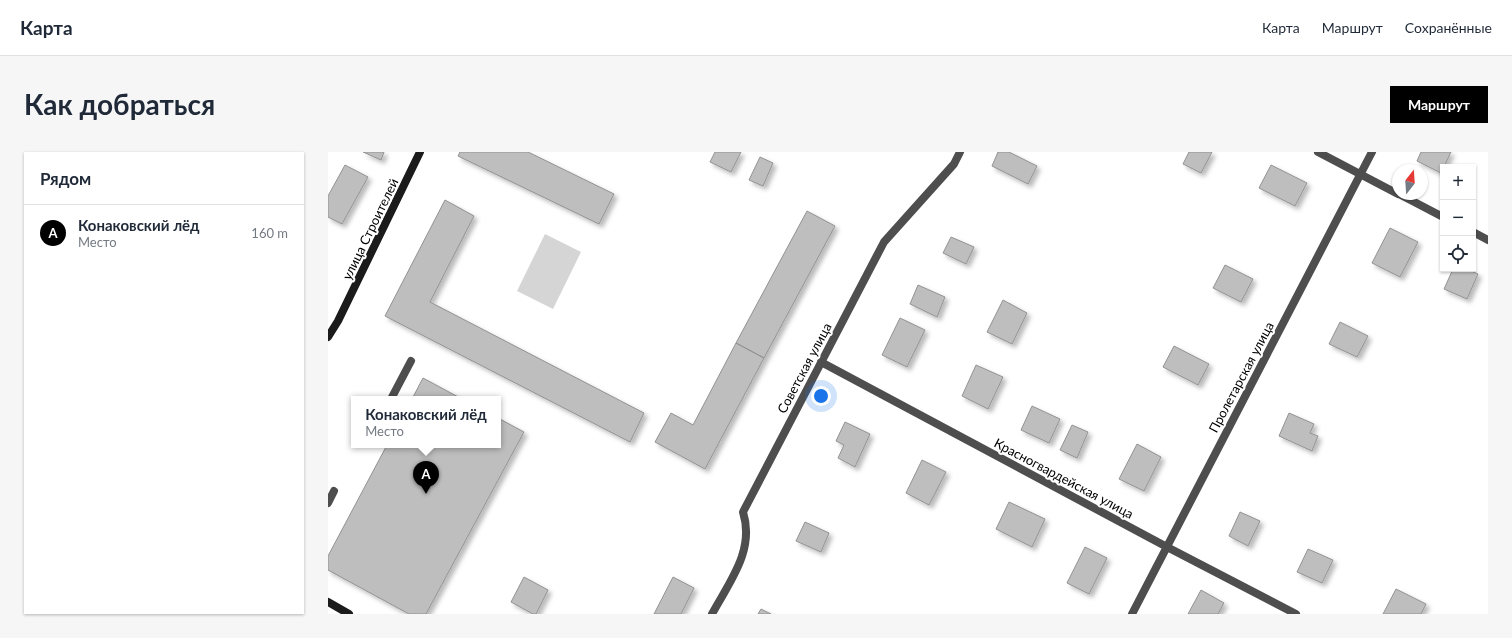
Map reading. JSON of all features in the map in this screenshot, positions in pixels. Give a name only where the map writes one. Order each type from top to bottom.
[{"type":"main road","name":"улица Строителей","points":[[328,337],[338,321],[420,152]]},
{"type":"main road","points":[[328,602],[349,614]]},
{"type":"street","name":"Советская улица","points":[[712,614],[741,560],[745,549],[747,529],[743,512],[884,242],[954,164],[960,152]]},
{"type":"street","points":[[1318,152],[1392,191]]},
{"type":"street","name":"Пролетарская улица","points":[[1132,614],[1372,152]]},
{"type":"street","points":[[1410,200],[1440,215]]},
{"type":"street","points":[[1476,234],[1488,240]]},
{"type":"street","points":[[393,396],[411,361]]},
{"type":"street","name":"Красногвардейская улица","points":[[821,362],[1166,547],[1296,614]]},
{"type":"street","points":[[328,502],[334,491]]},
{"type":"shaded area","points":[[545,234],[581,252],[553,309],[517,291]]},
{"type":"building","points":[[363,152],[384,152],[381,160]]},
{"type":"building","points":[[460,152],[528,152],[614,194],[599,224],[458,156]]},
{"type":"building","points":[[715,152],[741,152],[731,172],[710,162]]},
{"type":"building","points":[[998,152],[1009,152],[1037,166],[1028,184],[992,166]]},
{"type":"building","points":[[1189,152],[1212,152],[1201,173],[1183,164]]},
{"type":"building","points":[[1421,152],[1451,152],[1445,164],[1440,164],[1440,172],[1428,166],[1428,164],[1423,164],[1417,161]]},
{"type":"building","points":[[760,157],[773,163],[763,186],[749,180]]},
{"type":"building","points":[[345,165],[368,177],[342,224],[328,217],[328,196]]},
{"type":"building","points":[[1271,165],[1307,183],[1295,206],[1259,188]]},
{"type":"building","points":[[445,200],[474,216],[430,302],[644,413],[630,442],[385,316]]},
{"type":"building","points":[[807,211],[835,226],[764,358],[736,343]]},
{"type":"building","points":[[1390,228],[1418,242],[1400,277],[1372,263]]},
{"type":"building","points":[[951,237],[974,247],[966,264],[943,253]]},
{"type":"building","points":[[1225,265],[1253,279],[1241,302],[1213,288]]},
{"type":"building","points":[[1452,272],[1474,272],[1478,274],[1467,299],[1444,289]]},
{"type":"building","points":[[918,285],[945,297],[937,317],[910,304]]},
{"type":"building","points":[[1003,300],[1027,313],[1012,344],[987,332]]},
{"type":"building","points":[[900,318],[925,330],[907,367],[882,355]]},
{"type":"building","points":[[1340,322],[1368,336],[1357,357],[1329,344]]},
{"type":"building","points":[[736,343],[764,358],[705,469],[655,442],[671,413],[693,425]]},
{"type":"building","points":[[1174,346],[1209,364],[1198,385],[1163,367]]},
{"type":"building","points":[[976,365],[1003,377],[988,409],[962,396]]},
{"type":"building","points":[[423,378],[456,396],[414,396]]},
{"type":"building","points":[[1032,406],[1060,419],[1049,443],[1021,430]]},
{"type":"building","points":[[1289,413],[1314,424],[1310,433],[1318,436],[1312,451],[1279,436]]},
{"type":"building","points":[[501,420],[524,432],[426,614],[409,614],[328,570],[328,556],[385,448],[501,448]]},
{"type":"building","points":[[845,422],[870,434],[855,467],[838,458],[844,445],[836,441]]},
{"type":"building","points":[[1072,425],[1088,432],[1077,458],[1060,450]]},
{"type":"building","points":[[1137,444],[1161,457],[1144,491],[1119,479]]},
{"type":"building","points":[[922,460],[946,472],[929,505],[906,493]]},
{"type":"building","points":[[1009,502],[1045,519],[1032,547],[996,529]]},
{"type":"building","points":[[1240,512],[1260,521],[1248,546],[1229,536]]},
{"type":"building","points":[[805,522],[829,533],[821,552],[796,541]]},
{"type":"building","points":[[1085,547],[1107,558],[1089,594],[1067,583]]},
{"type":"building","points":[[1308,549],[1333,560],[1322,583],[1297,572]]},
{"type":"building","points":[[524,577],[548,590],[536,614],[533,614],[511,602]]},
{"type":"building","points":[[673,577],[694,588],[681,614],[654,614]]},
{"type":"building","points":[[1396,589],[1426,604],[1421,614],[1383,614]]},
{"type":"building","points":[[1201,590],[1224,603],[1218,614],[1188,614]]},
{"type":"building","points":[[761,609],[771,614],[758,614]]},
{"type":"place","name":"Конаковский лёд","points":[[426,494]]}]
